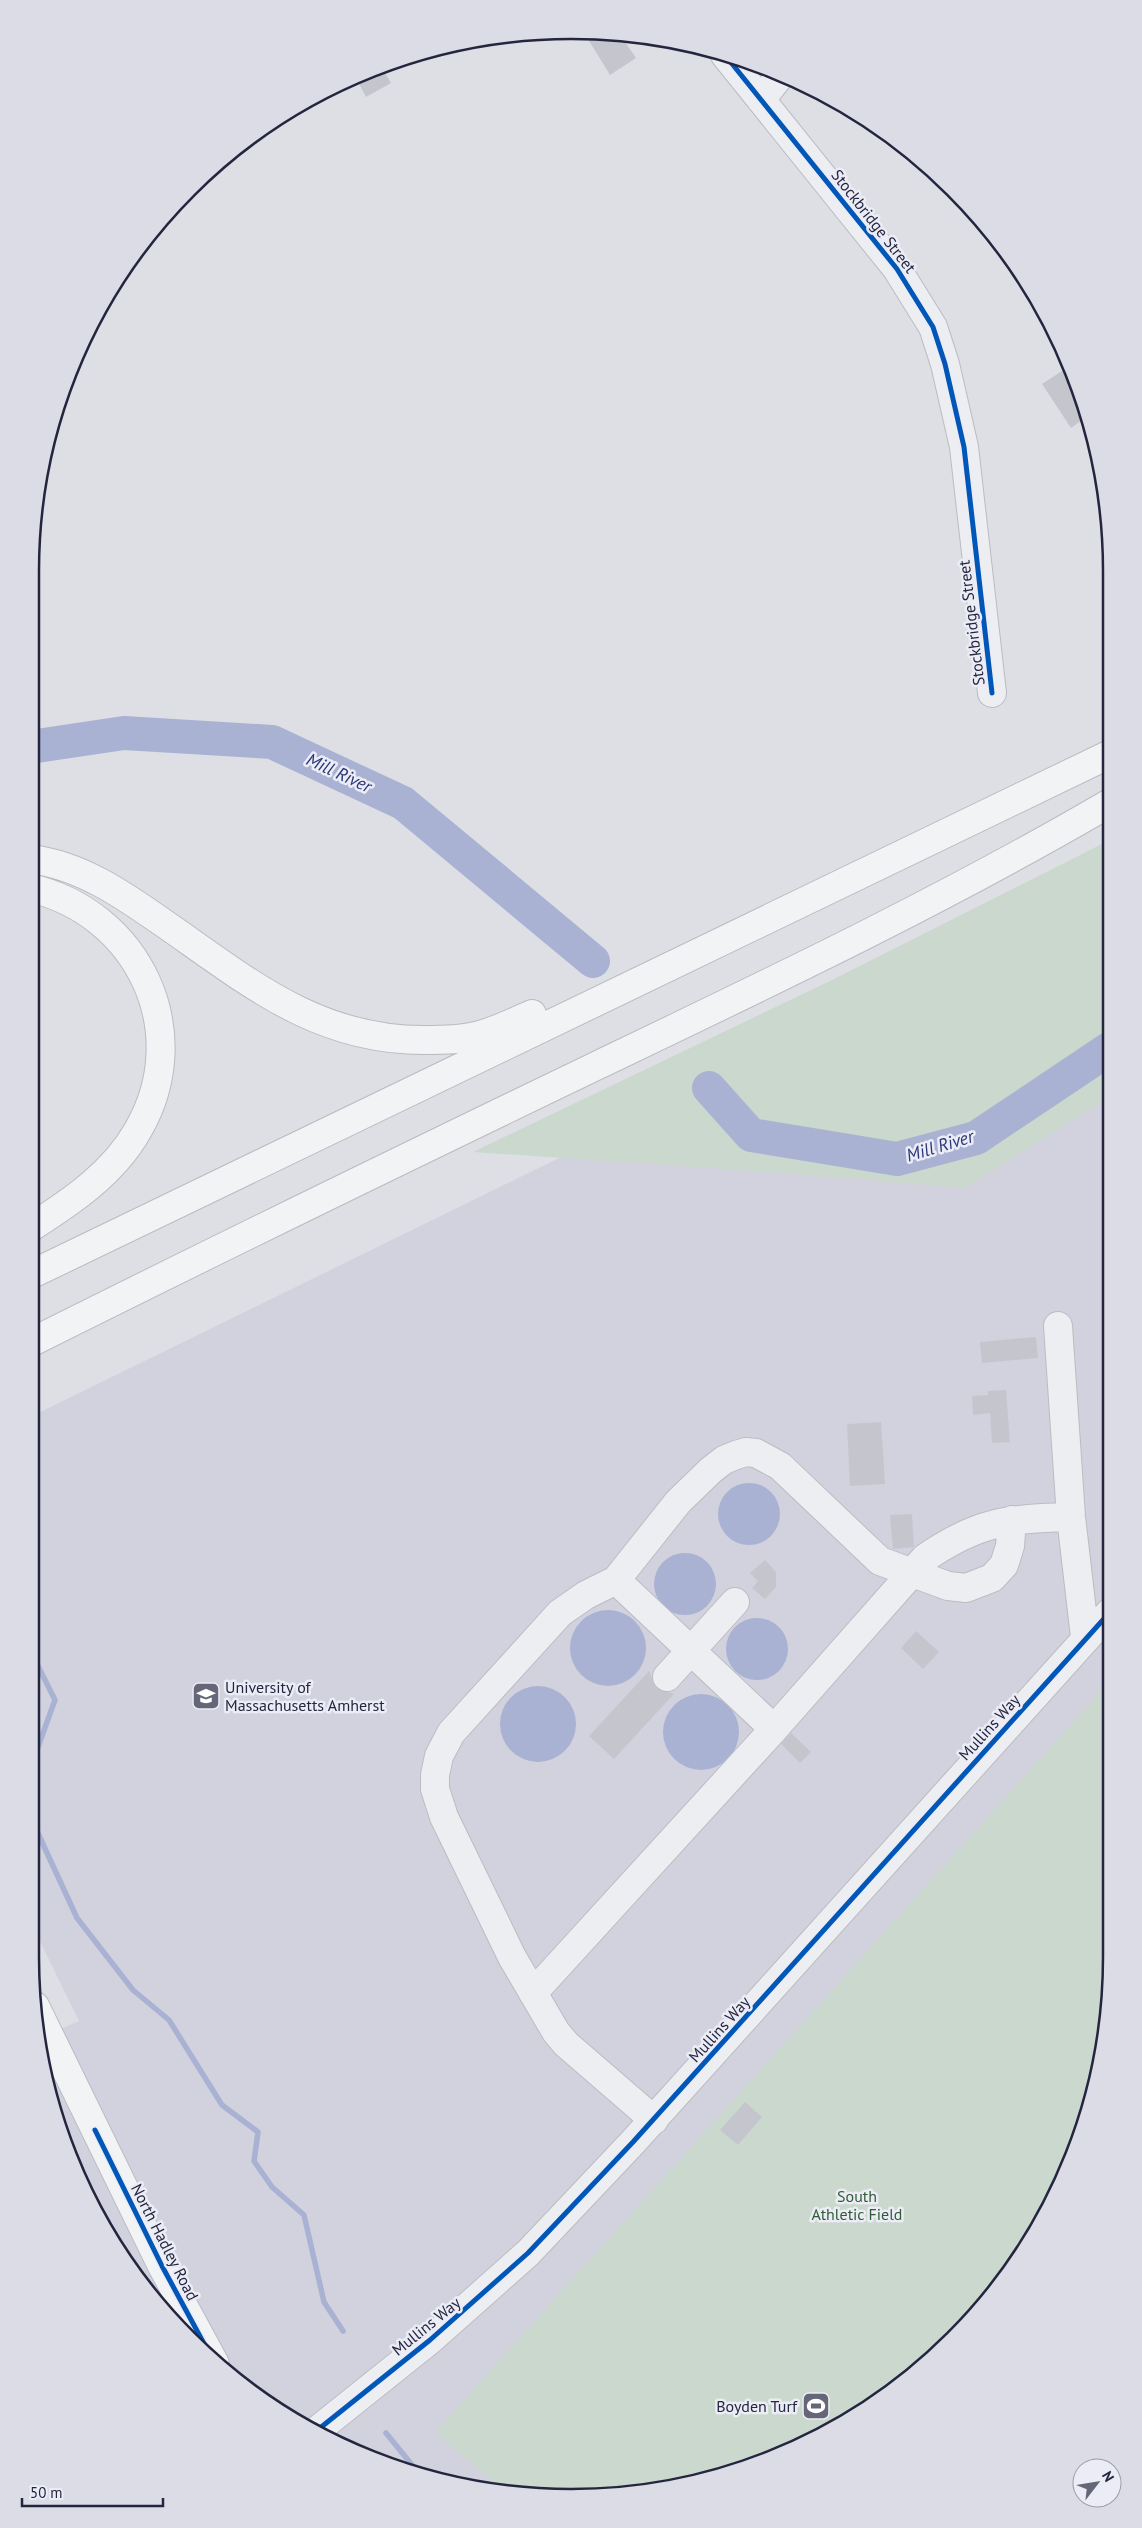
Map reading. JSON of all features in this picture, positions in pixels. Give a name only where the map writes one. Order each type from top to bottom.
[{"type":"main road","points":[[39,1271],[1103,757]]},
{"type":"main road","points":[[39,1339],[275,1221],[842,947],[1059,833],[1103,807]]},
{"type":"main road","points":[[39,861],[62,865],[109,887],[234,972],[307,1016],[339,1028],[371,1035],[430,1040],[483,1034],[899,856]]},
{"type":"main road","points":[[39,891],[55,895],[82,909],[105,925],[123,945],[144,976],[154,999],[160,1026],[161,1048],[160,1071],[152,1102],[129,1145],[119,1158],[93,1183],[39,1222]]},
{"type":"main road","name":"North Hadley Road","points":[[43,2028],[162,2266],[202,2339]]},
{"type":"street","name":"Stockbridge Street","points":[[732,64],[897,269],[916,296],[933,328],[948,373],[964,447],[992,694]]},
{"type":"street","points":[[761,100],[777,80]]},
{"type":"street","points":[[1058,1326],[1071,1516],[1085,1638]]},
{"type":"street","points":[[654,2120],[566,2044],[556,2032],[512,1956],[444,1817],[435,1789],[435,1769],[441,1750],[452,1733],[560,1613],[586,1595],[616,1580],[678,1502],[704,1476],[724,1460],[746,1452],[765,1456],[780,1466],[880,1561],[889,1579],[892,1595]]},
{"type":"street","points":[[533,1992],[774,1729],[925,1558],[948,1542],[976,1528],[1012,1520],[1071,1516]]},
{"type":"street","points":[[880,1561],[948,1586],[966,1588],[992,1578],[1004,1565],[1010,1546],[1012,1520]]},
{"type":"street","points":[[616,1580],[774,1729]]},
{"type":"street","points":[[667,1677],[735,1602]]},
{"type":"street","name":"Mullins Way","points":[[322,2427],[482,2296],[528,2253],[654,2120],[1103,1619]]},
{"type":"shaded area","name":"University of Massachusetts Amherst","points":[[1103,892],[1103,1957],[1099,2026],[1087,2086],[916,2362],[867,2400],[837,2418],[775,2449],[742,2461],[675,2479],[640,2485],[606,2488],[536,2488],[502,2485],[433,2471],[367,2449],[336,2434],[275,2400],[247,2379],[220,2357],[171,2308],[128,2253],[110,2223],[79,2161],[57,2095],[45,2036],[79,2021],[39,1939],[39,1413]]},
{"type":"green space","points":[[1103,844],[1103,1101],[965,1188],[769,1172],[473,1152],[830,981]]},
{"type":"green space","name":"South Athletic Field","points":[[1103,1689],[1103,1957],[1099,2026],[1093,2061],[1075,2128],[1063,2161],[1048,2192],[1014,2253],[971,2308],[922,2357],[867,2400],[837,2418],[775,2449],[709,2471],[675,2479],[640,2485],[571,2489],[496,2484],[435,2432]]},
{"type":"water","points":[[743,1483],[755,1483],[771,1492],[778,1502],[780,1514],[778,1526],[771,1536],[755,1545],[743,1545],[732,1540],[723,1531],[718,1520],[718,1508],[723,1497],[732,1488]]},
{"type":"water","points":[[679,1553],[691,1553],[707,1562],[714,1572],[716,1584],[714,1596],[707,1606],[691,1615],[679,1615],[668,1610],[659,1601],[654,1590],[654,1578],[659,1567],[668,1558]]},
{"type":"water","points":[[608,1610],[623,1613],[635,1621],[643,1633],[646,1648],[643,1663],[635,1675],[623,1683],[608,1686],[593,1683],[581,1675],[573,1663],[570,1648],[573,1633],[581,1621],[593,1613]]},
{"type":"water","points":[[751,1618],[763,1618],[779,1627],[786,1637],[788,1649],[786,1661],[779,1671],[763,1680],[751,1680],[740,1675],[731,1666],[726,1655],[726,1643],[731,1632],[740,1623]]},
{"type":"water","points":[[538,1686],[553,1689],[565,1697],[573,1709],[576,1724],[573,1739],[565,1751],[553,1759],[538,1762],[523,1759],[511,1751],[503,1739],[500,1724],[503,1709],[511,1697],[523,1689]]},
{"type":"water","points":[[701,1694],[716,1697],[728,1705],[736,1717],[739,1732],[736,1747],[728,1759],[716,1767],[701,1770],[686,1767],[674,1759],[666,1747],[663,1732],[666,1717],[674,1705],[686,1697]]},
{"type":"building","points":[[588,39],[625,42],[636,58],[610,75]]},
{"type":"building","points":[[385,73],[391,83],[366,97],[359,83]]},
{"type":"building","points":[[1062,371],[1067,378],[1081,421],[1071,428],[1042,384]]},
{"type":"building","points":[[1036,1337],[1038,1358],[982,1363],[980,1342]]},
{"type":"building","points":[[1006,1390],[1010,1442],[992,1443],[990,1413],[973,1415],[972,1396],[988,1395],[988,1391]]},
{"type":"building","points":[[881,1422],[885,1484],[850,1486],[847,1424]]},
{"type":"building","points":[[912,1514],[914,1547],[893,1549],[890,1515]]},
{"type":"building","points":[[765,1560],[776,1572],[776,1587],[765,1599],[752,1588],[758,1581],[750,1573]]},
{"type":"building","points":[[916,1631],[939,1652],[923,1669],[901,1648]]},
{"type":"building","points":[[649,1671],[656,1688],[674,1694],[614,1759],[589,1736]]},
{"type":"building","points":[[791,1733],[811,1752],[800,1763],[781,1744]]},
{"type":"building","points":[[745,2102],[762,2117],[738,2145],[720,2130]]},
{"type":"waterway","name":"Mill River","points":[[39,746],[124,733],[272,742],[403,803],[593,961]]},
{"type":"waterway","name":"Mill River","points":[[709,1088],[751,1135],[897,1159],[976,1138],[1103,1053]]},
{"type":"waterway","points":[[39,1668],[55,1700],[39,1744]]},
{"type":"waterway","points":[[39,1836],[77,1918],[133,1990],[169,2020],[222,2105],[258,2132],[254,2161],[272,2187],[304,2215],[324,2302],[343,2331]]},
{"type":"waterway","points":[[386,2433],[412,2465]]},
{"type":"cycle path","points":[[732,64],[897,269],[933,327],[945,364],[964,447],[992,693]]},
{"type":"cycle path","points":[[322,2427],[430,2340],[528,2253],[633,2142],[1103,1620]]},
{"type":"cycle path","points":[[95,2130],[162,2266],[202,2339]]},
{"type":"place","name":"University of Massachusetts Amherst","points":[[206,1696]]},
{"type":"place","name":"Boyden Turf","points":[[816,2406]]}]
